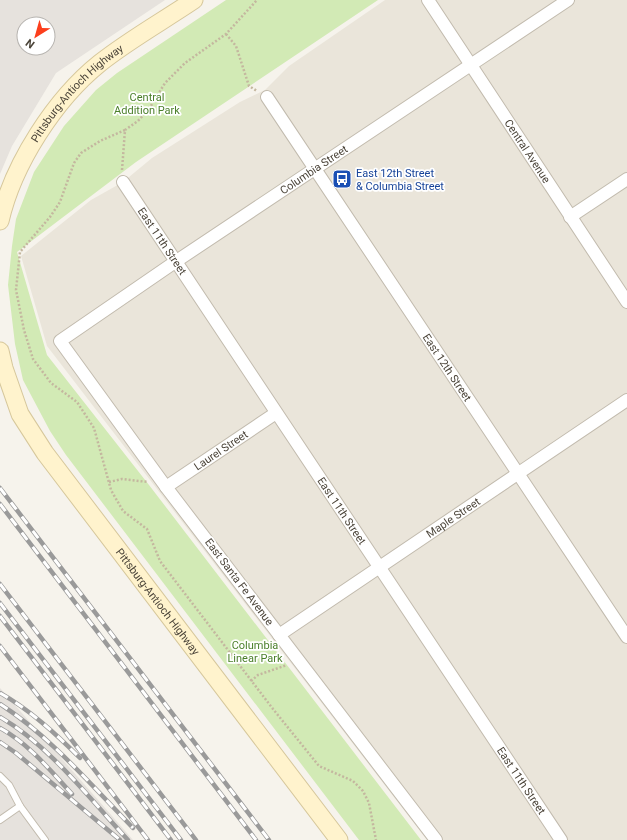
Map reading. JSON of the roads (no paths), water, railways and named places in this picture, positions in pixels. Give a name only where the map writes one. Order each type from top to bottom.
[{"type":"main road","name":"Pittsburg-Antioch Highway","points":[[0,221],[3,207],[23,159],[44,124],[71,91],[100,63],[194,0]]},
{"type":"main road","name":"Pittsburg-Antioch Highway","points":[[0,351],[4,368],[20,414],[45,454],[339,840]]},
{"type":"street","name":"Central Avenue","points":[[428,0],[627,302]]},
{"type":"street","name":"Columbia Street","points":[[60,341],[175,262],[568,0]]},
{"type":"street","name":"East 12th Street","points":[[267,97],[627,637]]},
{"type":"street","points":[[570,217],[627,179]]},
{"type":"street","name":"East 11th Street","points":[[123,182],[560,840]]},
{"type":"street","name":"East Santa Fe Avenue","points":[[60,341],[166,487],[436,840]]},
{"type":"street","name":"Maple Street","points":[[279,635],[627,400]]},
{"type":"street","name":"Laurel Street","points":[[166,487],[276,413]]},
{"type":"lane","points":[[0,776],[9,785],[20,806],[46,840]]},
{"type":"lane","points":[[0,820],[20,806]]},
{"type":"railway","points":[[0,488],[269,840]]},
{"type":"railway","points":[[0,504],[256,840]]},
{"type":"railway","points":[[0,584],[196,840]]},
{"type":"railway","points":[[0,603],[181,840]]},
{"type":"railway","points":[[0,616],[171,840]]},
{"type":"railway","points":[[0,646],[148,840]]},
{"type":"railway","points":[[0,693],[42,722],[80,758]]},
{"type":"railway","points":[[0,704],[19,717],[53,746],[133,828]]},
{"type":"railway","points":[[0,717],[19,729],[52,758],[128,840]]},
{"type":"railway","points":[[0,728],[11,734],[30,750],[72,794]]},
{"type":"railway","points":[[0,742],[16,753],[120,840]]},
{"type":"place","name":"East 12th Street & Columbia Street","points":[[342,179]]},
{"type":"park label","name":"Central Addition Park","points":[[147,103]]},
{"type":"park label","name":"Columbia Linear Park","points":[[255,651]]}]
